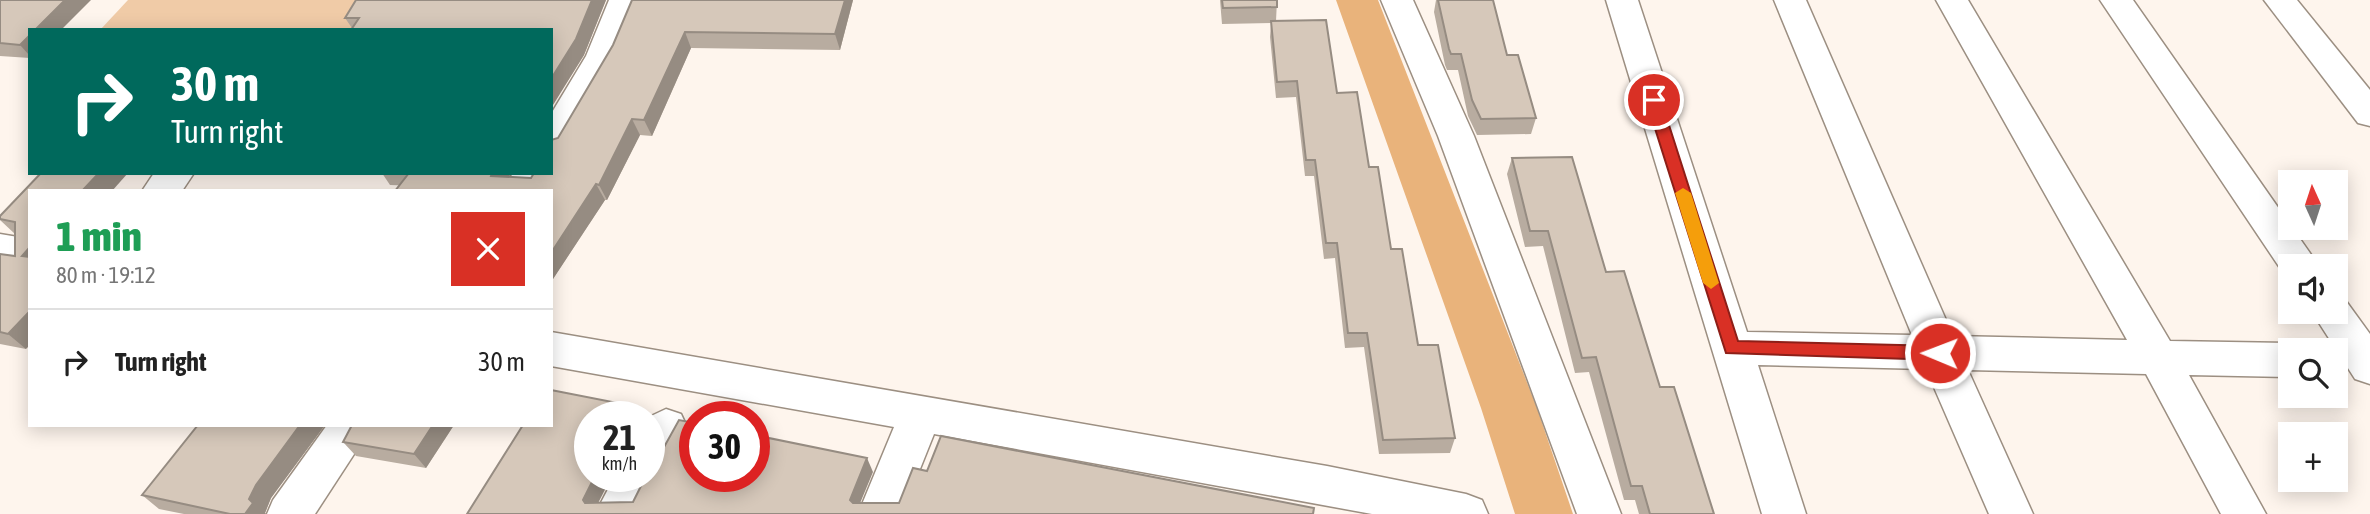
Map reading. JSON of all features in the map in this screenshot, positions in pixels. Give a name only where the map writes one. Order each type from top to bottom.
[{"type":"street","points":[[553,140],[599,67],[618,25],[625,0]]},
{"type":"street","points":[[1397,0],[1456,136],[1599,514]]},
{"type":"street","points":[[1622,0],[1784,514]]},
{"type":"street","points":[[1790,0],[2011,514]]},
{"type":"street","points":[[1952,0],[2158,357],[2244,514]]},
{"type":"street","points":[[2116,0],[2292,254]]},
{"type":"street","points":[[2280,0],[2370,114]]},
{"type":"street","points":[[162,189],[174,175]]},
{"type":"street","points":[[0,249],[28,254]]},
{"type":"street","points":[[2339,324],[2361,363]]},
{"type":"street","points":[[1731,348],[2278,360]]},
{"type":"street","points":[[553,349],[1327,485],[1451,511]]},
{"type":"street","points":[[880,514],[922,414]]},
{"type":"street","points":[[289,514],[351,427]]},
{"type":"street","points":[[617,514],[629,492]]},
{"type":"shaded area","points":[[128,0],[375,0],[354,28],[102,28]]},
{"type":"building","points":[[0,0],[65,0],[37,28],[28,28],[28,37],[20,45],[0,43]]},
{"type":"building","points":[[356,0],[592,0],[576,39],[553,76],[553,28],[352,28],[359,18],[345,18]]},
{"type":"building","points":[[632,0],[845,0],[835,34],[685,32],[644,120],[632,119],[599,185],[596,184],[553,250],[553,189],[397,189],[407,175],[531,178],[533,175],[553,175],[553,139],[558,138],[613,45]]},
{"type":"building","points":[[1222,0],[1277,0],[1277,7],[1223,8]]},
{"type":"building","points":[[1438,0],[1493,0],[1507,55],[1518,55],[1536,118],[1481,119],[1472,100],[1461,54],[1451,54],[1449,49]]},
{"type":"building","points":[[1326,20],[1337,93],[1357,92],[1369,167],[1378,167],[1391,249],[1402,249],[1418,345],[1438,345],[1455,438],[1383,440],[1367,333],[1348,333],[1337,243],[1326,243],[1315,160],[1306,160],[1297,81],[1277,82],[1271,21]]},
{"type":"building","points":[[1572,157],[1606,272],[1624,271],[1660,387],[1674,387],[1714,514],[1650,514],[1642,486],[1631,486],[1596,357],[1582,358],[1548,231],[1530,231],[1512,158]]},
{"type":"building","points":[[39,175],[97,175],[84,189],[28,189],[28,249],[22,256],[28,257],[28,313],[8,334],[0,332],[0,254],[15,256],[15,222],[0,219]]},
{"type":"building","points":[[553,390],[607,401],[574,401],[574,492],[587,492],[583,500],[585,503],[633,502],[638,492],[665,492],[665,445],[679,420],[679,492],[770,492],[770,438],[867,458],[850,500],[853,503],[899,503],[913,468],[927,471],[941,436],[1314,508],[1313,514],[467,514],[522,427],[553,427]]},
{"type":"building","points":[[196,427],[299,427],[256,485],[249,499],[253,503],[245,514],[230,514],[142,495]]},
{"type":"building","points":[[351,427],[432,427],[414,454],[343,442]]},
{"type":"waterway","points":[[1357,0],[1509,408],[1544,514]]},
{"type":"slow traffic","points":[[1683,193],[1711,283]]},
{"type":"route","points":[[1654,100],[1731,348],[1940,353]]}]
